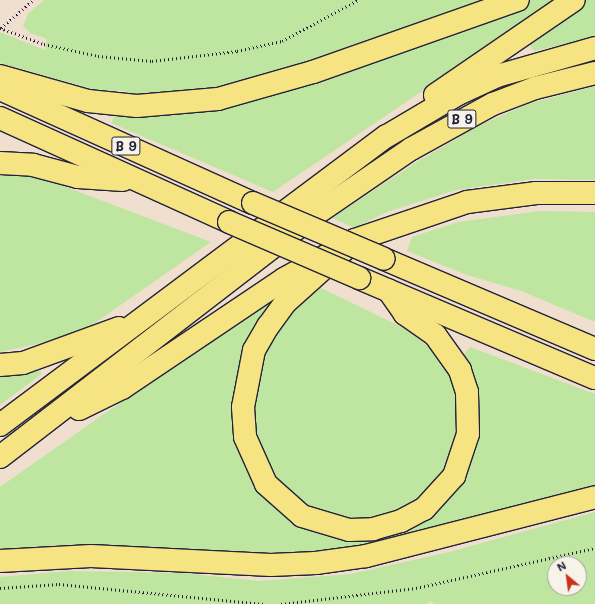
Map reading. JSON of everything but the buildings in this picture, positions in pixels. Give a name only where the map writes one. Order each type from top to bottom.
[{"type":"highway","points":[[0,76],[88,101],[137,106],[218,99],[328,68],[518,0]]},
{"type":"highway","points":[[0,425],[135,322],[387,136],[449,83],[574,0]]},
{"type":"highway","points":[[387,136],[458,94],[497,76],[595,48]]},
{"type":"highway","name":"B 9","points":[[0,457],[316,214],[411,149],[493,104],[535,88],[595,73]]},
{"type":"highway","name":"B 9","points":[[0,89],[253,203],[595,349]]},
{"type":"highway","points":[[0,118],[229,222],[595,378]]},
{"type":"highway","points":[[0,163],[33,165],[78,177],[136,181]]},
{"type":"highway","points":[[32,433],[122,388],[284,279],[355,240],[467,202],[536,193],[595,193]]},
{"type":"highway","points":[[355,240],[285,303],[268,326],[254,350],[243,408],[244,437],[266,484],[302,516],[349,530],[373,529],[424,509],[454,476],[468,434],[467,392],[460,370],[435,335],[405,314],[388,290]]},
{"type":"highway","points":[[0,365],[23,363],[135,322]]},
{"type":"highway","points":[[0,561],[91,556],[271,565],[316,563],[366,556],[595,497]]},
{"type":"path","points":[[33,0],[0,28],[44,44],[98,56],[152,61],[237,51],[282,41],[358,0]]},
{"type":"path","points":[[280,604],[416,588],[595,548]]},
{"type":"path","points":[[0,588],[59,584],[264,604]]},
{"type":"green space","points":[[44,0],[595,0],[595,37],[534,51],[517,27],[273,192],[111,123],[126,91],[96,90],[0,63],[0,32],[45,50],[47,39],[30,33],[23,26],[28,14]]},
{"type":"green space","points":[[595,86],[595,180],[534,179],[456,190],[387,212],[354,228],[332,218],[412,165],[478,126],[528,104]]},
{"type":"green space","points":[[20,175],[53,182],[211,242],[92,325],[55,340],[0,352],[0,176]]},
{"type":"green space","points":[[540,211],[595,212],[595,322],[521,291],[467,275],[407,251],[412,237],[458,222]]},
{"type":"green space","points":[[319,287],[408,330],[440,357],[450,370],[470,347],[595,394],[595,488],[357,550],[284,556],[57,545],[0,552],[0,487],[265,301],[303,300]]},
{"type":"green space","points":[[37,368],[42,374],[0,405],[0,377]]},
{"type":"green space","points":[[595,512],[595,604],[435,604],[430,601],[427,604],[0,604],[0,577],[68,571],[183,573],[258,581],[351,574],[449,552]]}]
